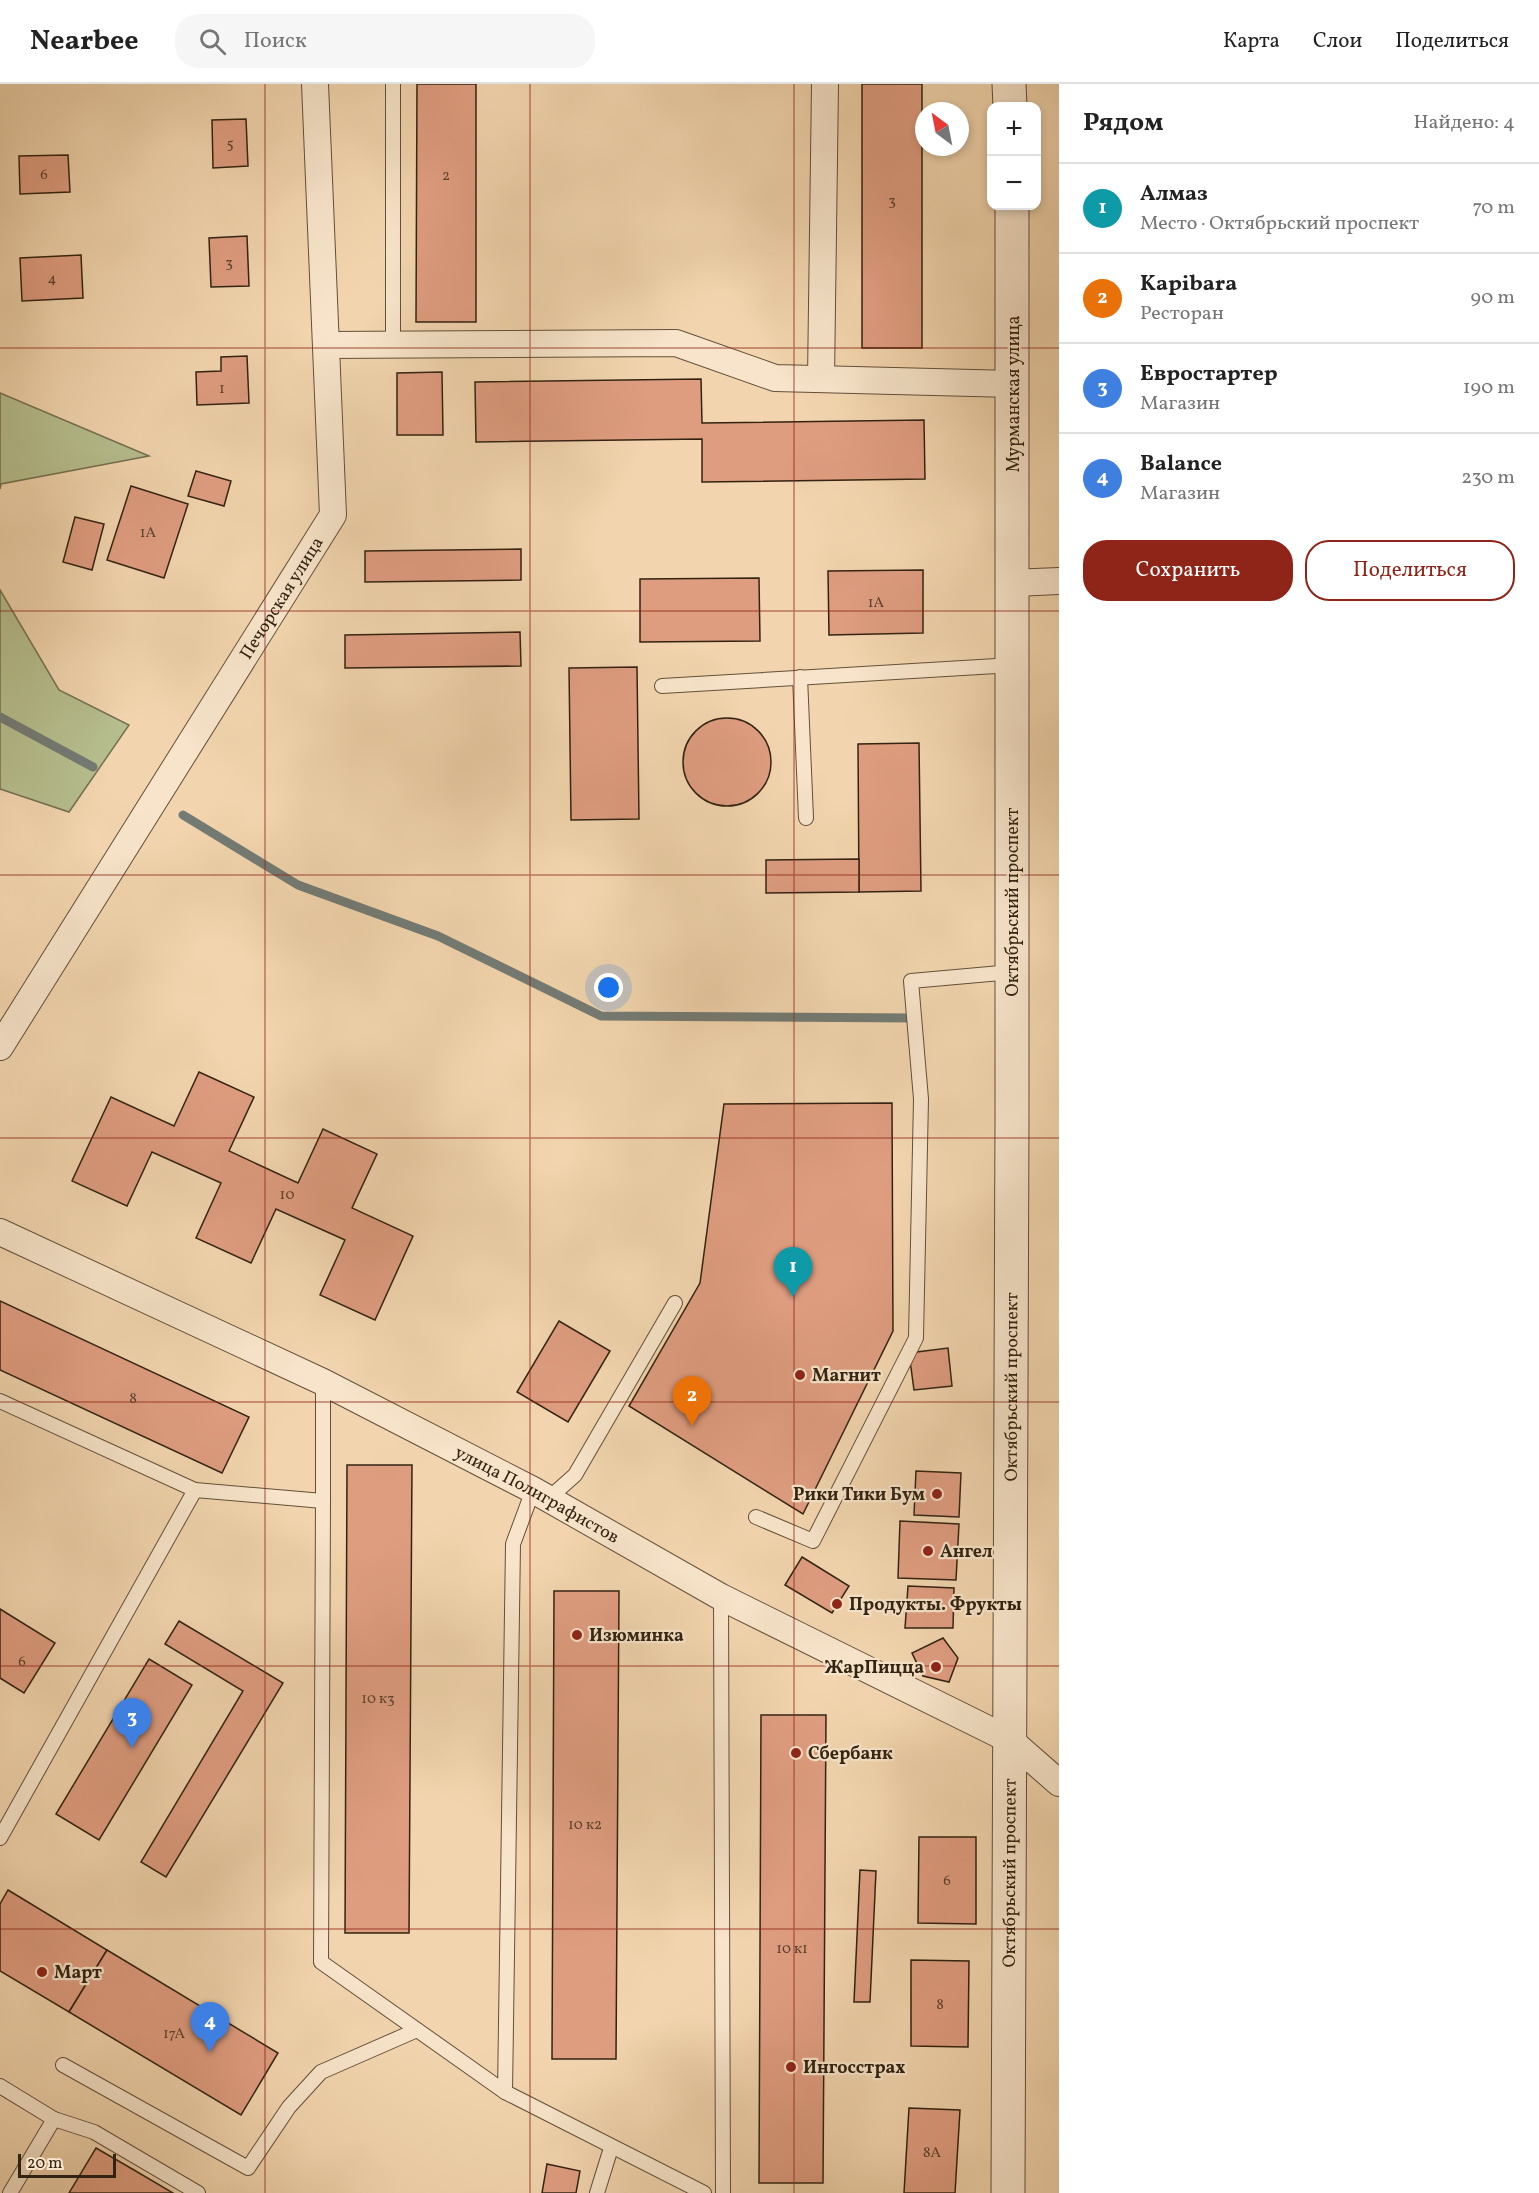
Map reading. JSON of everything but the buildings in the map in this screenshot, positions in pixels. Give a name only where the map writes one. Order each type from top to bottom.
[{"type":"street","name":"Печорская улица","points":[[0,1047],[333,515],[315,84]]},
{"type":"street","points":[[821,379],[825,84]]},
{"type":"street","points":[[1009,84],[1010,102]]},
{"type":"street","name":"Мурманская улица","points":[[1011,210],[1013,583]]},
{"type":"street","points":[[326,345],[676,343],[775,378],[1013,384]]},
{"type":"street","points":[[1013,583],[1059,581]]},
{"type":"street","name":"Октябрьский проспект","points":[[1008,2193],[1013,583]]},
{"type":"street","name":"улица Полиграфистов","points":[[0,1232],[323,1382],[541,1495],[721,1597],[1010,1740],[1059,1783]]},
{"type":"lane","points":[[393,84],[393,344]]},
{"type":"lane","points":[[662,686],[1013,665]]},
{"type":"lane","points":[[800,677],[806,818]]},
{"type":"lane","points":[[756,1517],[813,1541],[916,1338],[921,1099],[911,981],[1012,972]]},
{"type":"lane","points":[[505,2092],[513,1544],[541,1495],[576,1475],[675,1304]]},
{"type":"lane","points":[[323,1382],[321,1962],[505,2092],[611,2148],[704,2193]]},
{"type":"lane","points":[[0,1401],[195,1490],[323,1501]]},
{"type":"lane","points":[[0,1838],[4,1819],[195,1490]]},
{"type":"lane","points":[[721,1597],[723,2193]]},
{"type":"lane","points":[[63,2065],[248,2168],[289,2107],[321,2072],[417,2030]]},
{"type":"lane","points":[[0,2086],[54,2119],[94,2132],[198,2193]]},
{"type":"lane","points":[[10,2193],[54,2119]]},
{"type":"lane","points":[[597,2193],[611,2148]]},
{"type":"green space","points":[[0,393],[149,456],[1,484],[0,489]]},
{"type":"green space","points":[[0,590],[59,690],[129,725],[69,812],[0,789]]},
{"type":"waterway","points":[[0,717],[93,767]]},
{"type":"waterway","points":[[183,815],[298,885],[438,936],[601,1016],[914,1018]]},
{"type":"place","name":"Алмаз","points":[[793,1297]]},
{"type":"place","name":"Магнит","points":[[800,1375]]},
{"type":"place","name":"Kapibara","points":[[692,1426]]},
{"type":"place","name":"Рики Тики Бум","points":[[937,1494]]},
{"type":"place","name":"Ангел","points":[[928,1551]]},
{"type":"place","name":"Продукты. Фрукты","points":[[837,1604]]},
{"type":"place","name":"Изюминка","points":[[577,1635]]},
{"type":"place","name":"ЖарПицца","points":[[936,1667]]},
{"type":"place","name":"Евростартер","points":[[132,1748]]},
{"type":"place","name":"Сбербанк","points":[[796,1753]]},
{"type":"place","name":"Март","points":[[42,1972]]},
{"type":"place","name":"Balance","points":[[210,2052]]},
{"type":"place","name":"Ингосстрах","points":[[791,2067]]}]
